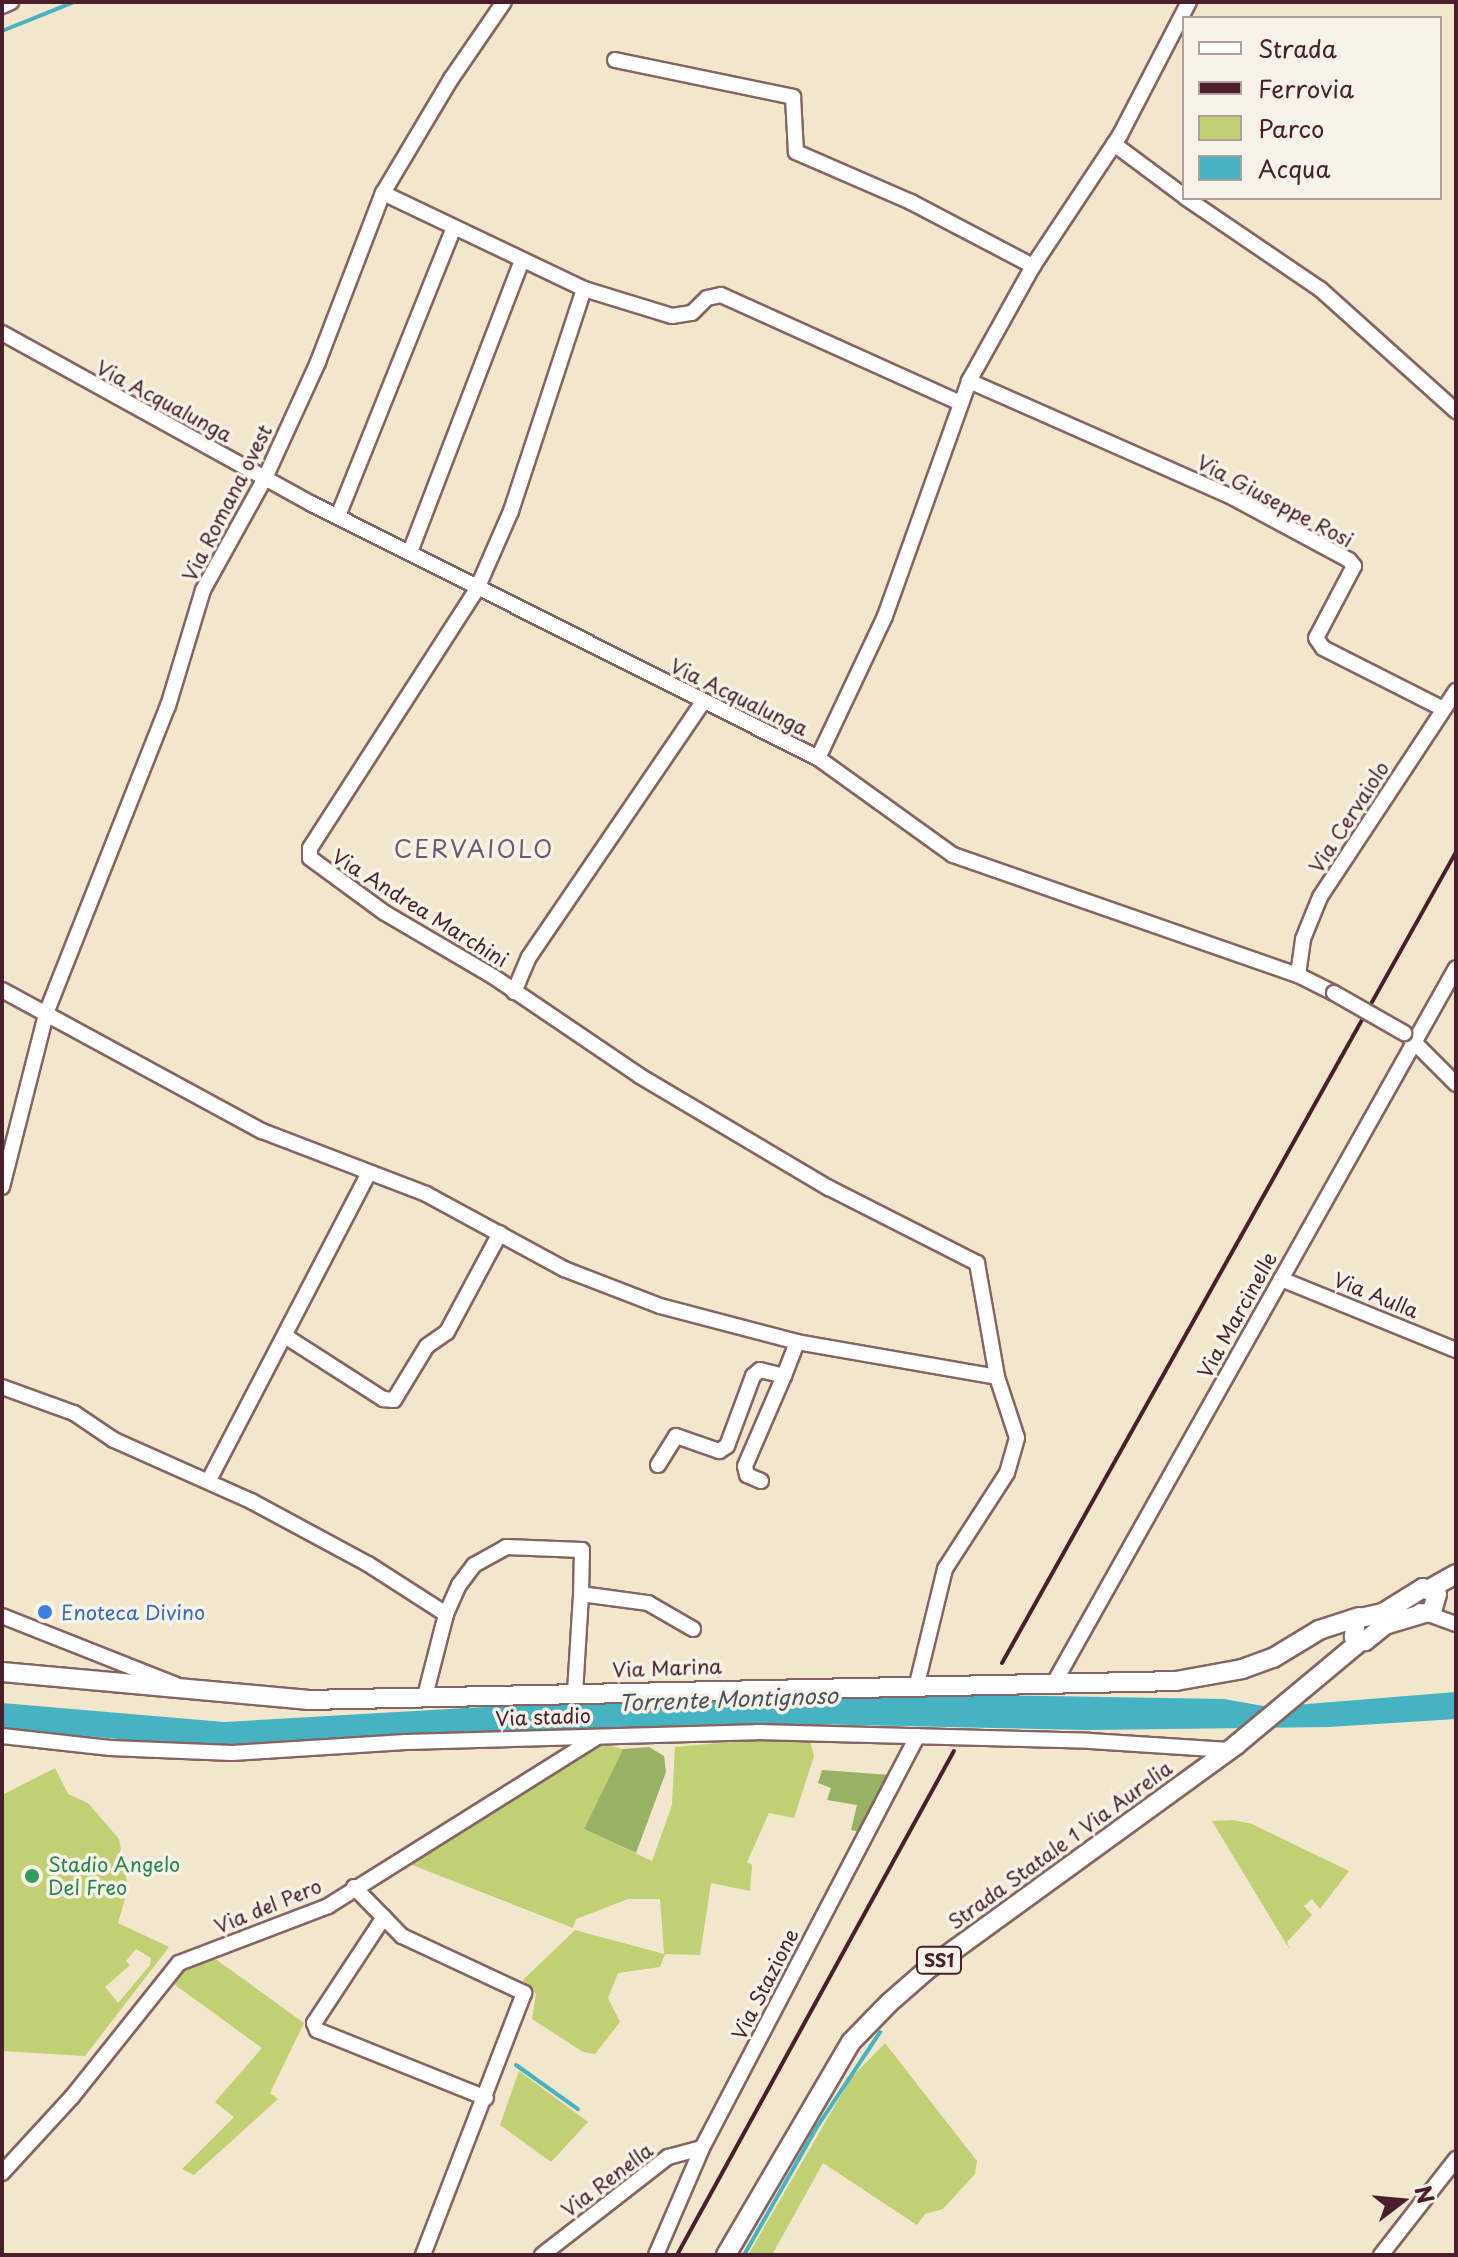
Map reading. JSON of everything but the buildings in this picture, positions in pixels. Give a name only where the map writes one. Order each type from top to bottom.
[{"type":"main road","points":[[1356,1629],[1383,1613],[1432,1601],[1453,1577]]},
{"type":"main road","name":"Via Marina","points":[[2,1672],[307,1700],[917,1684],[1176,1681],[1242,1669],[1273,1658],[1324,1628],[1356,1629]]},
{"type":"main road","name":"Strada Statale 1 Via Aurelia","points":[[726,2255],[851,2042],[889,2003],[928,1969],[1233,1747],[1293,1699],[1345,1657],[1356,1629]]},
{"type":"street","points":[[2,6],[11,2]]},
{"type":"street","name":"Via Romana ovest","points":[[2,1187],[47,1011],[168,706],[203,590],[265,478],[318,362],[383,193],[451,79],[504,2]]},
{"type":"street","points":[[818,758],[885,616],[969,381],[1033,266],[1114,144],[1189,2]]},
{"type":"street","points":[[615,60],[793,97],[796,152],[911,202],[1033,266]]},
{"type":"street","points":[[1114,144],[1182,195]]},
{"type":"street","points":[[383,193],[584,289],[672,316],[692,313],[707,298],[721,295],[960,403]]},
{"type":"street","points":[[1189,200],[1320,289],[1456,411]]},
{"type":"street","points":[[338,516],[454,227]]},
{"type":"street","points":[[410,552],[522,260]]},
{"type":"street","name":"Via Andrea Marchini","points":[[584,289],[511,511],[477,589],[310,848],[310,858],[385,913],[770,1154],[977,1263],[997,1377]]},
{"type":"street","name":"Via Acqualunga","points":[[2,333],[265,478],[477,589],[818,758],[953,855],[1298,975],[1404,1033],[1456,1084]]},
{"type":"street","name":"Via Giuseppe Rosi","points":[[969,381],[1232,497],[1349,560],[1354,566],[1316,638],[1323,648],[1443,709]]},
{"type":"street","name":"Via Cervaiolo","points":[[1298,975],[1303,939],[1320,897],[1456,691]]},
{"type":"street","points":[[514,992],[529,957],[577,881],[703,702]]},
{"type":"street","name":"Via Marcinelle","points":[[1054,1683],[1281,1279],[1354,1141],[1417,1043],[1456,968]]},
{"type":"street","points":[[2,990],[47,1011],[262,1131],[368,1175],[426,1194],[564,1269],[660,1306],[797,1342],[997,1377],[1014,1418],[1014,1458],[945,1569],[917,1684]]},
{"type":"street","points":[[209,1480],[368,1175]]},
{"type":"street","points":[[285,1336],[383,1399],[394,1400],[427,1346],[447,1332],[500,1233]]},
{"type":"street","name":"Via Aulla","points":[[1281,1279],[1456,1350]]},
{"type":"street","points":[[761,1481],[747,1475],[745,1466],[797,1342]]},
{"type":"street","points":[[658,1465],[676,1436],[719,1451],[727,1446],[753,1376],[760,1370],[784,1376]]},
{"type":"street","points":[[2,1387],[74,1413],[114,1440],[209,1480],[368,1564],[446,1614]]},
{"type":"street","points":[[425,1696],[446,1614],[474,1565],[506,1547],[582,1550],[575,1693]]},
{"type":"street","points":[[581,1594],[648,1603],[693,1629]]},
{"type":"street","points":[[1432,1601],[1456,1622]]},
{"type":"street","points":[[2,1616],[186,1691]]},
{"type":"street","name":"Via stadio","points":[[2,1736],[110,1748],[232,1753],[602,1735],[917,1736],[1233,1747]]},
{"type":"street","name":"Via del Pero","points":[[2,2173],[72,2097],[179,1963],[320,1910],[602,1735]]},
{"type":"street","name":"Via Stazione","points":[[656,2255],[702,2148],[917,1736]]},
{"type":"street","points":[[354,1887],[402,1936],[524,1993],[423,2255]]},
{"type":"street","points":[[384,1917],[314,2023],[317,2030],[486,2098]]},
{"type":"street","name":"Via Renella","points":[[542,2255],[668,2157],[702,2148]]},
{"type":"street","points":[[1381,2255],[1456,2159]]},
{"type":"green space","points":[[787,1737],[810,1741],[814,1756],[794,1818],[769,1813],[747,1862],[752,1865],[750,1891],[711,1883],[700,1955],[665,1954],[660,1967],[618,1973],[608,1998],[620,2022],[595,2054],[583,2052],[532,2019],[536,1994],[523,1980],[575,1930],[664,1954],[660,1899],[628,1899],[576,1919],[573,1928],[407,1863],[603,1744],[623,1749],[584,1829],[652,1861],[672,1805],[675,1747]]},
{"type":"green space","points":[[649,1747],[664,1756],[666,1772],[636,1853],[584,1829],[623,1749]]},
{"type":"green space","points":[[55,1768],[68,1794],[88,1803],[119,1839],[128,1888],[118,1923],[169,1947],[85,2056],[2,2051],[2,1795]],"holes":[[[136,1949],[151,1958],[150,1965],[118,2003],[105,1987],[130,1965],[126,1961]]]},
{"type":"green space","points":[[822,1770],[890,1775],[860,1832],[851,1830],[857,1805],[827,1800],[831,1788],[818,1783]]},
{"type":"green space","points":[[1233,1820],[1252,1824],[1349,1871],[1320,1909],[1312,1899],[1304,1906],[1312,1915],[1287,1942],[1290,1950],[1212,1821]]},
{"type":"green space","points":[[214,1958],[304,2023],[270,2093],[278,2099],[194,2175],[182,2169],[234,2117],[215,2102],[262,2048],[171,1982],[182,1969]]},
{"type":"green space","points":[[885,2043],[977,2161],[975,2174],[943,2209],[925,2214],[917,2225],[823,2163],[772,2255],[748,2255],[851,2078]]},
{"type":"green space","points":[[519,2071],[588,2122],[551,2162],[500,2125]]},
{"type":"water","points":[[1456,1692],[1456,1719],[1329,1727],[1085,1730],[805,1724],[492,1732],[213,1748],[2,1728],[2,1703],[224,1722],[555,1703],[920,1694],[1224,1699],[1269,1707]]},
{"type":"waterway","points":[[2,31],[74,2]]},
{"type":"waterway","points":[[744,2255],[817,2127],[880,2032]]},
{"type":"waterway","points":[[516,2065],[578,2109]]},
{"type":"railway","points":[[1002,1663],[1456,852]]},
{"type":"railway","points":[[677,2255],[954,1751]]},
{"type":"place","name":"Enoteca Divino","points":[[45,1612]]},
{"type":"place","name":"Stadio Angelo Del Freo","points":[[32,1876]]},
{"type":"district","name":"CERVAIOLO","points":[[474,849]]},
{"type":"water label","name":"Torrente Montignoso","points":[[728,1698]]}]
